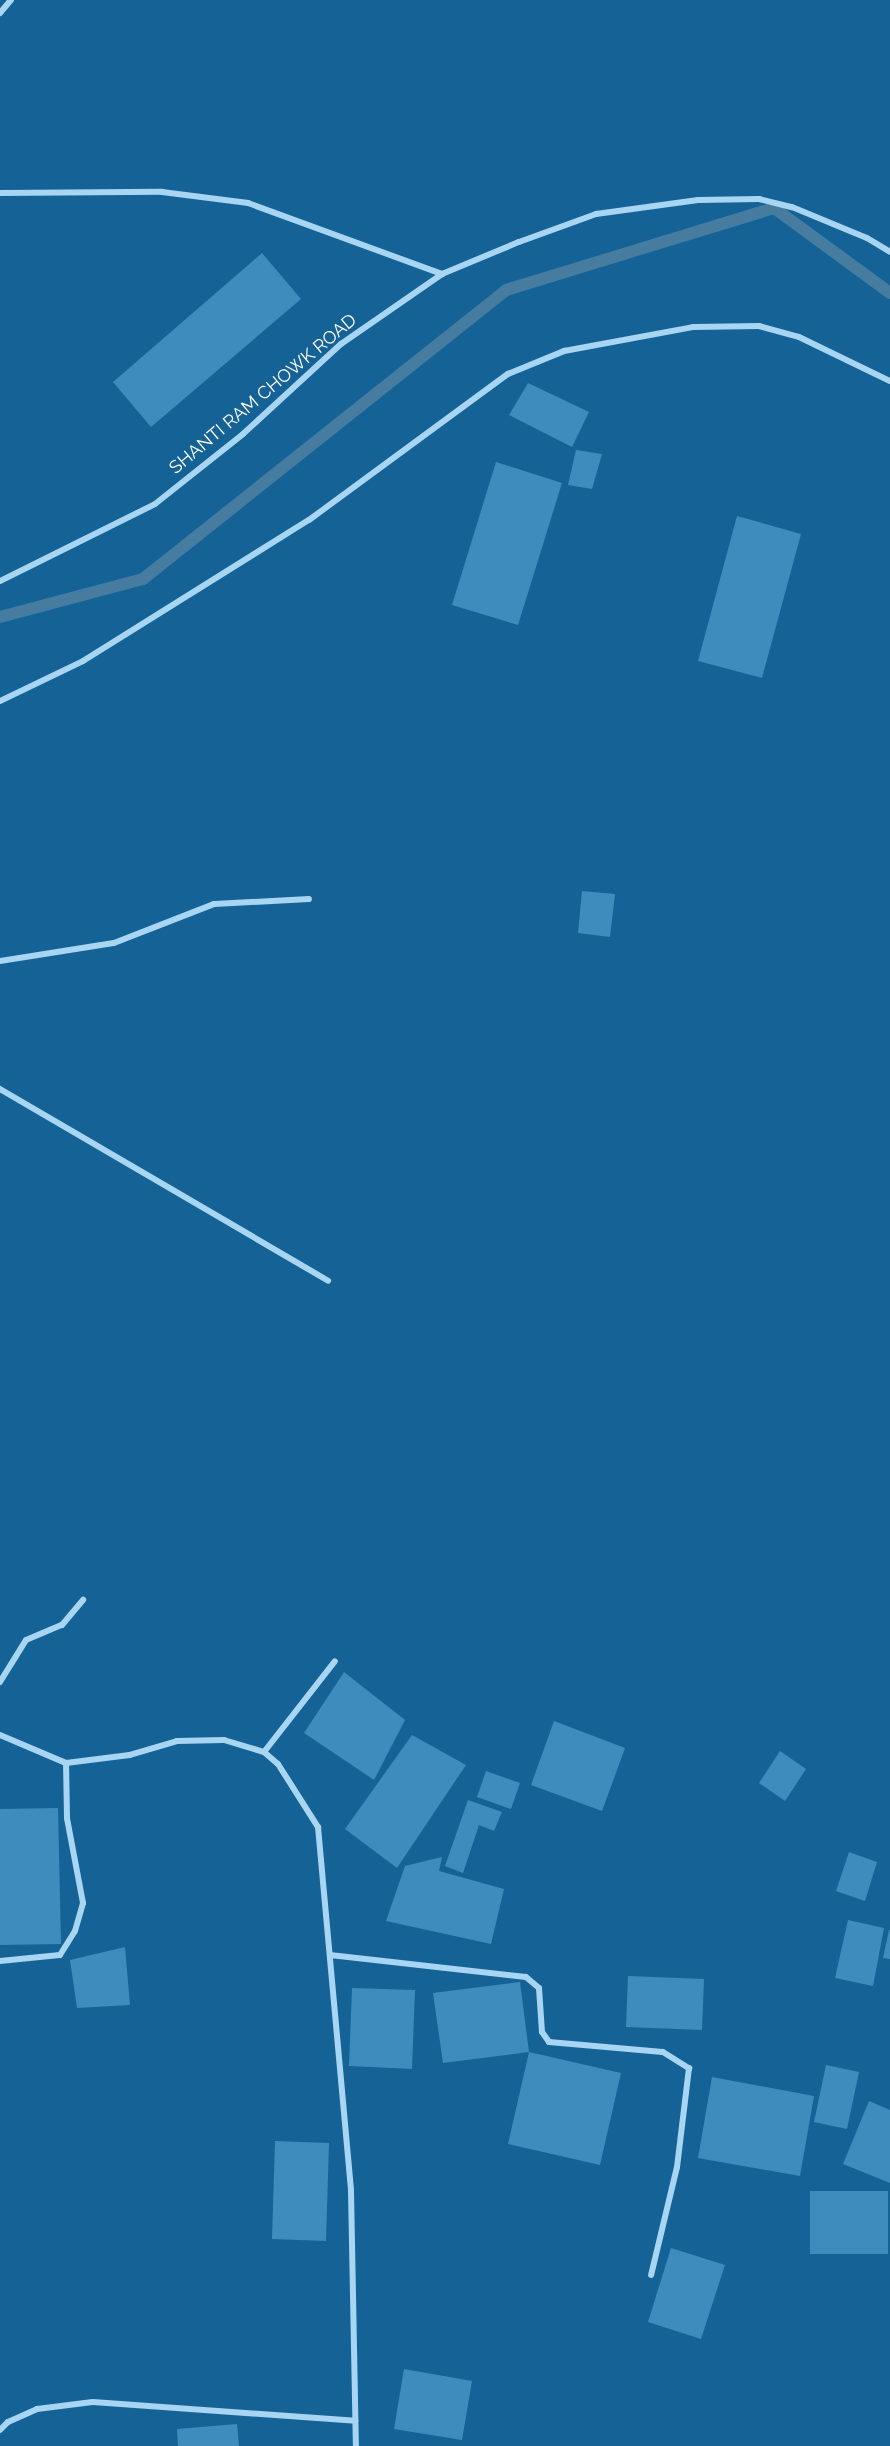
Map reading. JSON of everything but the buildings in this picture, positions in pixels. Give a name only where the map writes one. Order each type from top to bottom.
[{"type":"street","points":[[0,13],[11,0]]},
{"type":"street","points":[[0,193],[162,192],[248,203],[442,274]]},
{"type":"street","name":"SHANTI RAM CHOWK ROAD","points":[[0,581],[155,504],[243,434],[341,344],[442,274],[596,214],[698,200],[759,199],[792,207],[867,238],[890,252]]},
{"type":"street","points":[[0,701],[83,661],[309,520],[508,374],[564,351],[693,327],[759,326],[799,337],[890,381]]},
{"type":"street","points":[[0,961],[114,943],[214,904],[309,899]]},
{"type":"street","points":[[0,1089],[328,1281]]},
{"type":"street","points":[[0,1682],[26,1640],[62,1625],[83,1600]]},
{"type":"street","points":[[264,1752],[335,1661]]},
{"type":"street","points":[[0,1735],[66,1763],[93,1762],[198,1739],[224,1740],[264,1752],[278,1764],[318,1827],[351,2191],[356,2446]]},
{"type":"street","points":[[0,1961],[60,1955],[75,1931],[83,1903],[67,1818],[66,1763]]},
{"type":"street","points":[[330,1955],[526,1977],[539,1988],[542,2032],[549,2042],[663,2052],[689,2068],[677,2168],[651,2275]]},
{"type":"street","points":[[0,2430],[8,2422],[37,2409],[93,2402],[355,2421]]},
{"type":"waterway","points":[[0,617],[143,579],[506,290],[774,208],[890,293]]}]
